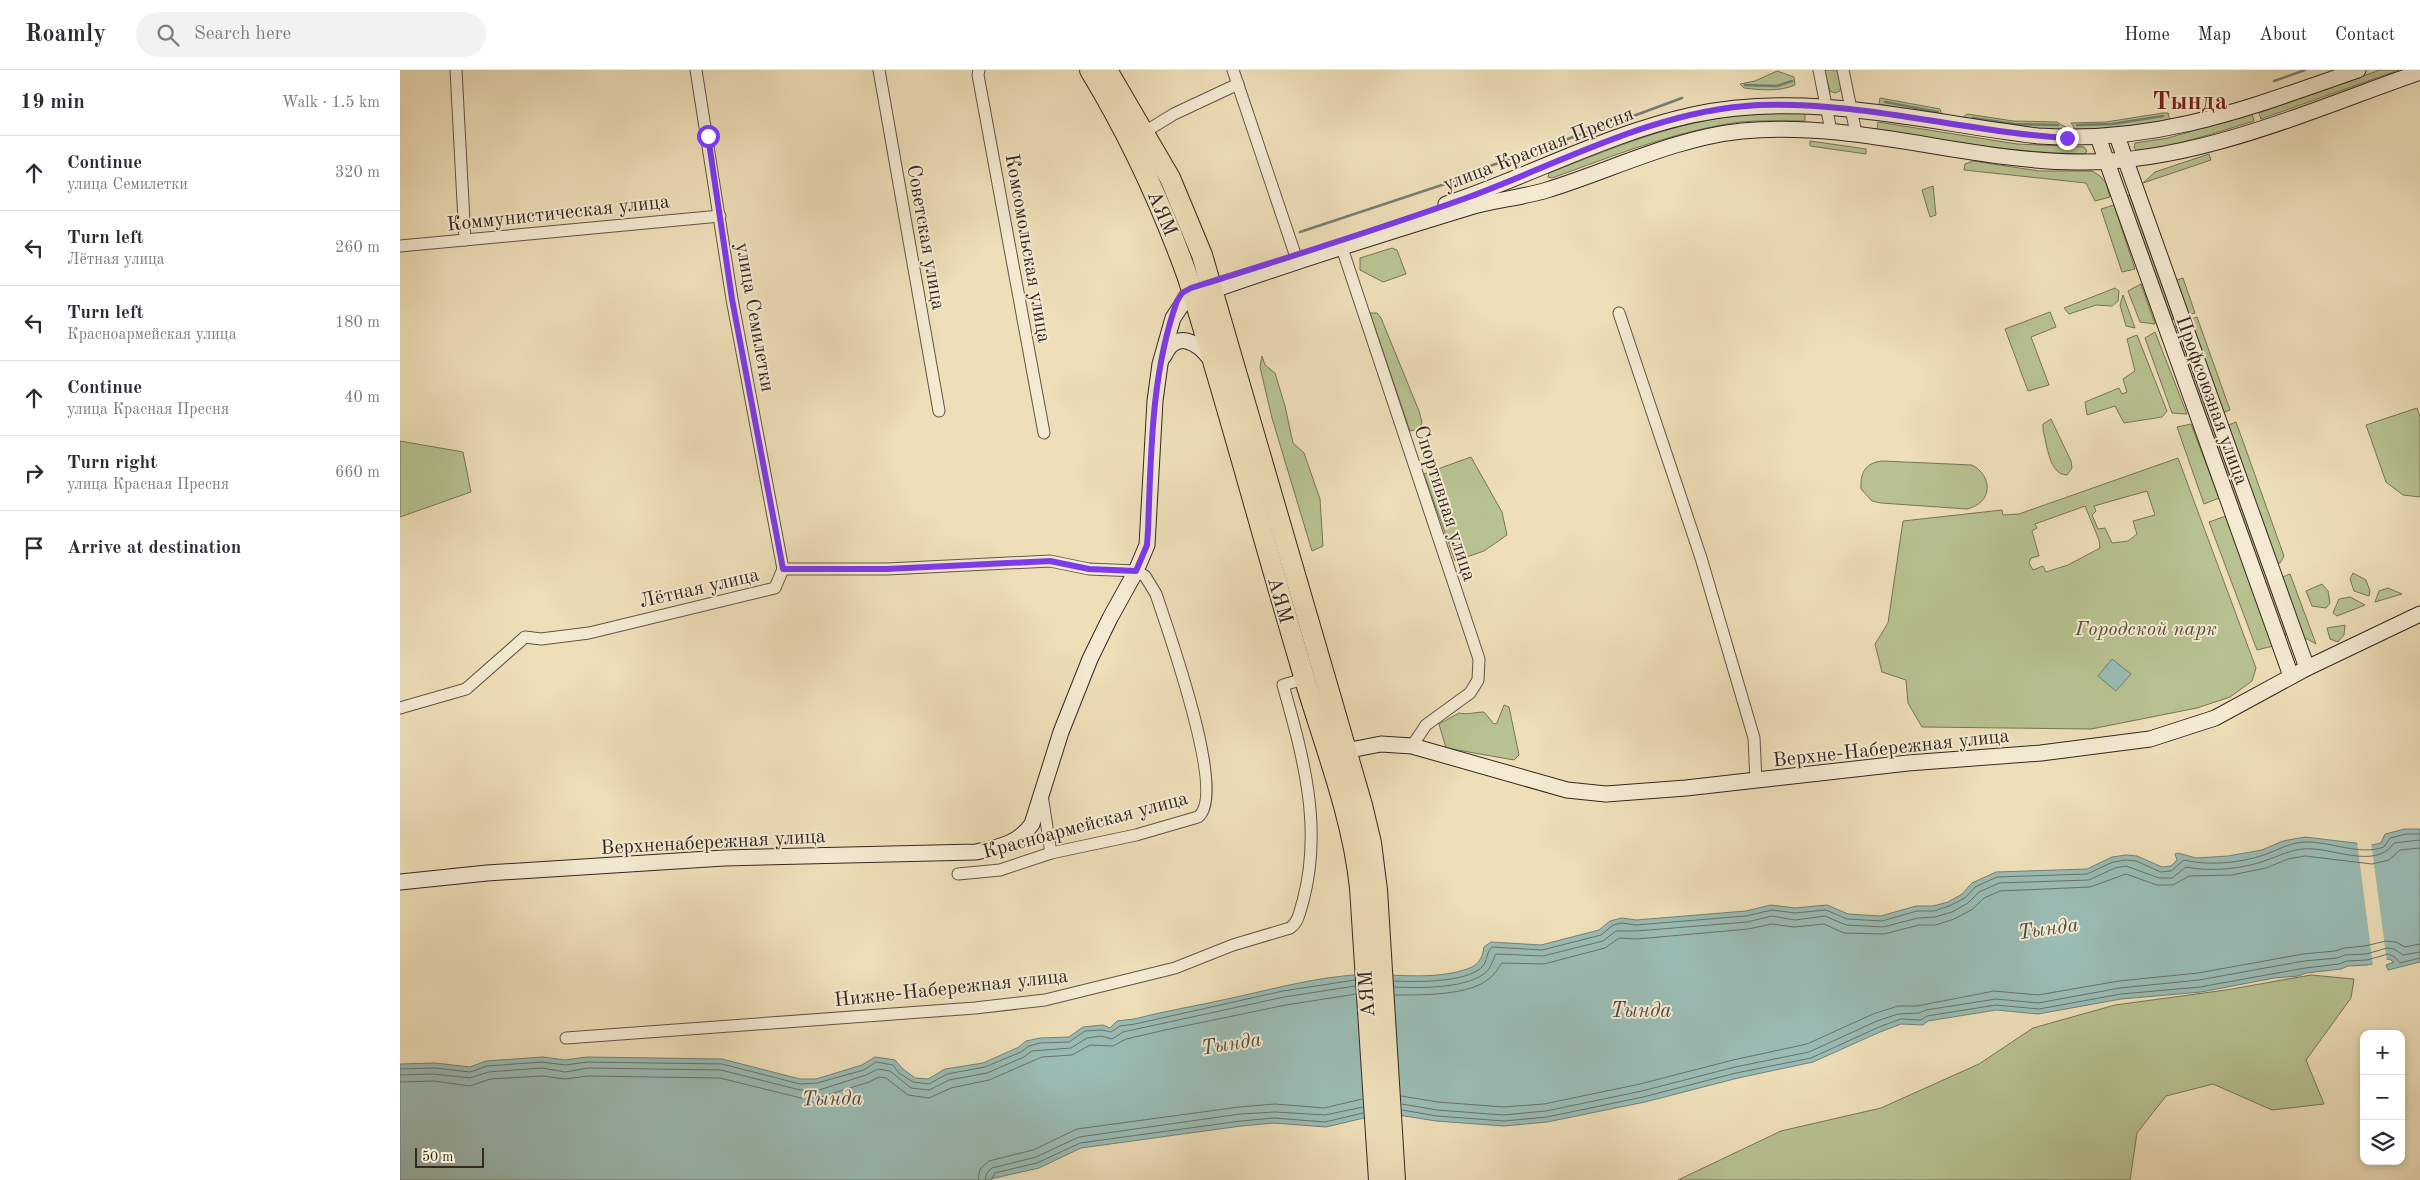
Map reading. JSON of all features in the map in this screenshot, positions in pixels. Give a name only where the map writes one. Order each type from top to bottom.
[{"type":"highway","name":"АЯМ","points":[[1090,70],[1119,118],[1167,219],[1193,292],[1304,679],[1354,844],[1370,924]]},
{"type":"highway","name":"АЯМ","points":[[1107,70],[1170,178],[1186,213],[1212,286],[1371,843],[1370,924],[1385,1153]]},
{"type":"highway","points":[[1379,1180],[1385,1153]]},
{"type":"highway","points":[[1385,1153],[1395,1180]]},
{"type":"street","points":[[456,70],[465,240]]},
{"type":"street","name":"улица Семилетки","points":[[696,70],[732,299],[783,569]]},
{"type":"street","name":"Советская улица","points":[[879,70],[939,411]]},
{"type":"street","name":"Комсомольская улица","points":[[979,70],[978,76],[1044,433]]},
{"type":"street","points":[[1233,70],[1295,254]]},
{"type":"street","points":[[1819,70],[1830,131]]},
{"type":"street","points":[[1843,70],[1856,133]]},
{"type":"street","name":"улица Красная Пресня","points":[[1212,286],[1295,254],[1467,197],[1595,146],[1690,116],[1758,105],[1827,106],[1852,108],[2030,135],[2098,138],[2170,129],[2208,120],[2358,70]]},
{"type":"street","name":"улица Красная Пресня","points":[[1212,286],[1342,248],[1470,207],[1548,190],[1660,150],[1711,136],[1773,129],[1830,131],[1856,133],[2024,158],[2106,162],[2128,167],[2225,140],[2420,72]]},
{"type":"street","points":[[1143,132],[1174,114],[1238,84]]},
{"type":"street","name":"Профсоюзная улица","points":[[2117,136],[2307,668]]},
{"type":"street","name":"Профсоюзная улица","points":[[2098,138],[2291,676]]},
{"type":"street","points":[[2113,180],[2128,167]]},
{"type":"street","name":"Коммунистическая улица","points":[[400,246],[720,216]]},
{"type":"street","name":"Спортивная улица","points":[[1342,248],[1479,659],[1478,680],[1470,693],[1426,725],[1412,746]]},
{"type":"street","points":[[1193,292],[1212,286]]},
{"type":"street","name":"Красноармейская улица","points":[[1025,834],[1035,818],[1061,732],[1098,639],[1136,571],[1147,545],[1155,401],[1160,364],[1168,328],[1181,306],[1193,292]]},
{"type":"street","points":[[1619,313],[1703,566],[1754,738],[1756,781]]},
{"type":"street","points":[[1160,364],[1171,345],[1184,340],[1198,346],[1214,363]]},
{"type":"street","name":"Лётная улица","points":[[400,708],[466,689],[525,638],[588,633],[775,588],[783,569],[887,569],[1050,561],[1089,569],[1136,571]]},
{"type":"street","name":"Красноармейская улица","points":[[958,874],[1000,870],[1051,853],[1136,836],[1198,817],[1206,808],[1205,774],[1198,728],[1156,594],[1145,576],[1136,571]]},
{"type":"street","name":"Верхне-Набережная улица","points":[[1345,751],[1382,744],[1412,746],[1567,790],[1586,793],[1633,792],[1756,781],[1908,764],[2042,753],[2150,739],[2215,718],[2291,676],[2420,614]]},
{"type":"street","points":[[2279,645],[2296,639]]},
{"type":"street","name":"Нижне-Набережная улица","points":[[566,1038],[975,1008],[1045,1000],[1175,968],[1233,946],[1290,928],[1297,921],[1308,881],[1312,838],[1307,776],[1283,685],[1304,679]]},
{"type":"street","points":[[1042,795],[1051,853]]},
{"type":"street","name":"Верхненабережная улица","points":[[400,882],[522,871],[743,857],[976,852],[1015,842],[1025,834]]},
{"type":"green space","points":[[1824,70],[1837,70],[1841,83],[1840,91],[1835,93],[1830,91]]},
{"type":"green space","points":[[2380,70],[2399,70],[2261,119],[2259,113]]},
{"type":"green space","points":[[1777,71],[1794,77],[1795,85],[1783,89],[1763,90],[1744,88],[1740,84],[1755,81]]},
{"type":"green space","points":[[1880,98],[1940,109],[1942,115],[1937,116],[1879,104]]},
{"type":"green space","points":[[1805,113],[1805,121],[1748,121],[1692,131],[1621,153],[1552,178],[1548,177],[1549,173],[1604,151],[1680,127],[1729,117]]},
{"type":"green space","points":[[2168,113],[2170,121],[2107,131],[2072,132],[2074,127],[2071,123],[2106,122]]},
{"type":"green space","points":[[1967,114],[2013,121],[2057,122],[2067,128],[2066,132],[2022,131],[1962,118]]},
{"type":"green space","points":[[2252,114],[2254,121],[2210,134],[2151,148],[2136,150],[2134,148],[2135,143],[2168,138]]},
{"type":"green space","points":[[1878,122],[2017,144],[2084,147],[2087,151],[2085,154],[2059,153],[1955,142],[1877,130]]},
{"type":"green space","points":[[1810,141],[1866,149],[1866,154],[1810,146]]},
{"type":"green space","points":[[2209,154],[2211,160],[2143,183],[2155,172]]},
{"type":"green space","points":[[1973,161],[2039,171],[2092,171],[2106,183],[2110,197],[2095,201],[2086,183],[1964,170],[1965,164]]},
{"type":"green space","points":[[1933,186],[1936,215],[1930,217],[1922,190]]},
{"type":"green space","points":[[2130,195],[2174,319],[2168,321],[2124,197]]},
{"type":"green space","points":[[2114,205],[2135,269],[2122,272],[2101,209]]},
{"type":"green space","points":[[1392,248],[1397,250],[1406,274],[1383,282],[1360,270],[1360,258]]},
{"type":"green space","points":[[2183,278],[2195,313],[2184,316],[2171,282]]},
{"type":"green space","points":[[2141,284],[2155,324],[2140,322],[2128,291]]},
{"type":"green space","points":[[2115,288],[2119,291],[2118,301],[2112,306],[2096,305],[2069,314],[2064,308]]},
{"type":"green space","points":[[2123,295],[2135,328],[2126,326],[2120,305]]},
{"type":"green space","points":[[2050,312],[2056,327],[2031,337],[2049,385],[2028,391],[2005,329]]},
{"type":"green space","points":[[1370,313],[1377,313],[1381,318],[1419,411],[1422,422],[1420,429],[1410,431]]},
{"type":"green space","points":[[2197,317],[2230,410],[2219,414],[2185,321]]},
{"type":"green space","points":[[2177,326],[2287,631],[2286,635],[2283,636],[2170,328]]},
{"type":"green space","points":[[2155,332],[2187,414],[2172,413],[2145,338]]},
{"type":"green space","points":[[2137,335],[2167,411],[2162,417],[2124,423],[2115,406],[2087,415],[2085,402],[2119,388],[2122,394],[2127,392],[2123,379],[2135,371],[2127,339]]},
{"type":"green space","points":[[1262,356],[1265,365],[1275,373],[1293,443],[1304,453],[1320,499],[1323,546],[1312,551],[1272,418],[1260,367]]},
{"type":"green space","points":[[2417,408],[2420,417],[2420,497],[2403,495],[2386,482],[2366,425]]},
{"type":"green space","points":[[2051,419],[2071,461],[2072,468],[2067,475],[2061,474],[2056,470],[2050,458],[2043,424]]},
{"type":"green space","points":[[2236,422],[2284,556],[2280,563],[2272,563],[2224,427]]},
{"type":"green space","points":[[2191,424],[2219,498],[2204,504],[2177,427]]},
{"type":"green space","points":[[400,441],[463,452],[471,492],[400,517]]},
{"type":"green space","points":[[1471,457],[1502,512],[1507,535],[1484,551],[1455,561],[1424,474]]},
{"type":"green space","name":"Городской парк","points":[[2178,458],[2256,668],[2252,681],[2230,697],[2197,708],[2091,729],[1922,727],[1908,703],[1906,680],[1882,672],[1875,644],[1888,623],[1903,521],[2002,510],[2003,515],[2019,514]],"holes":[[[2147,491],[2155,515],[2133,521],[2137,534],[2128,541],[2112,543],[2105,528],[2098,529],[2092,515],[2096,511],[2094,506]],[[2085,506],[2099,540],[2100,548],[2068,565],[2046,572],[2043,566],[2033,570],[2029,563],[2031,558],[2039,556],[2032,531],[2037,528],[2035,524]]]},
{"type":"green space","points":[[1882,461],[1972,465],[1979,470],[1987,482],[1986,495],[1976,506],[1967,509],[1872,501],[1861,489],[1861,478],[1871,464]]},
{"type":"green space","points":[[2226,516],[2273,646],[2257,650],[2209,522]]},
{"type":"green space","points":[[2353,573],[2366,580],[2370,591],[2369,596],[2354,591],[2350,579]]},
{"type":"green space","points":[[2290,574],[2316,644],[2300,635],[2278,579]]},
{"type":"green space","points":[[2322,584],[2328,591],[2330,603],[2326,608],[2312,606],[2306,591]]},
{"type":"green space","points":[[2388,588],[2402,594],[2375,602],[2379,591]]},
{"type":"green space","points":[[2350,597],[2365,605],[2337,616],[2333,613],[2339,599]]},
{"type":"green space","points":[[2345,625],[2344,635],[2338,642],[2330,639],[2327,628]]},
{"type":"green space","points":[[1504,705],[1509,707],[1519,755],[1514,760],[1446,748],[1439,724],[1459,713],[1484,712],[1494,724],[1497,723]]},
{"type":"green space","points":[[2311,975],[2354,979],[2351,998],[2306,1060],[2324,1104],[2272,1110],[2213,1084],[2166,1096],[2137,1133],[2130,1180],[1678,1180],[1781,1131],[1881,1108],[1979,1064],[2033,1028],[2115,1005],[2226,990]]},
{"type":"water","points":[[2112,659],[2131,674],[2116,691],[2098,676]]},
{"type":"water","name":"Тында","points":[[2405,829],[2420,829],[2420,962],[2388,970],[2386,965],[2394,962],[2389,959],[2368,965],[2348,966],[2341,969],[2274,978],[2201,992],[2121,999],[2038,1014],[1996,1010],[1928,1021],[1923,1025],[1901,1024],[1813,1062],[1738,1078],[1645,1102],[1547,1122],[1504,1126],[1436,1121],[1385,1113],[1326,1127],[1274,1123],[1241,1126],[1081,1148],[1039,1168],[986,1180],[400,1180],[400,1064],[435,1063],[470,1067],[486,1061],[543,1057],[565,1060],[587,1057],[722,1059],[800,1079],[816,1079],[862,1065],[875,1057],[895,1060],[915,1078],[928,1079],[945,1069],[983,1063],[1019,1047],[1026,1041],[1040,1038],[1069,1037],[1083,1027],[1103,1025],[1110,1028],[1117,1021],[1134,1019],[1314,980],[1358,975],[1419,976],[1449,973],[1469,968],[1476,964],[1482,956],[1484,947],[1491,942],[1541,945],[1599,930],[1610,921],[1622,918],[1636,920],[1746,911],[1771,905],[1795,908],[1827,905],[1848,914],[1881,916],[1916,906],[1933,906],[1948,902],[1962,894],[1972,883],[1996,872],[2087,869],[2112,857],[2126,855],[2137,856],[2162,867],[2171,866],[2177,860],[2175,854],[2178,853],[2196,858],[2228,856],[2262,850],[2283,841],[2305,837],[2372,845],[2381,843],[2385,834]]},
{"type":"pier","points":[[2357,841],[2371,842],[2387,962],[2373,966]]},
{"type":"waterway","points":[[2274,81],[2305,70]]},
{"type":"waterway","points":[[1745,85],[1777,86],[1792,81]]},
{"type":"waterway","points":[[1617,122],[1682,98]]},
{"type":"waterway","points":[[1885,102],[1938,112]]},
{"type":"waterway","points":[[2077,125],[2112,124],[2163,116]]},
{"type":"waterway","points":[[1973,118],[2014,124],[2058,125]]},
{"type":"waterway","points":[[1536,150],[1602,127]]},
{"type":"waterway","points":[[1469,177],[1480,173],[1487,167],[1530,152]]},
{"type":"waterway","points":[[1300,232],[1457,180]]},
{"type":"district","name":"Тында","points":[[2190,100]]},
{"type":"route","points":[[708,136],[732,299],[783,569],[887,569],[1050,561],[1082,569],[1136,571],[1147,545],[1155,401],[1160,364],[1168,328],[1177,301],[1182,293],[1191,288],[1467,197],[1614,139],[1711,111],[1758,105],[1806,105],[1852,108],[1996,131],[2067,138]]}]
